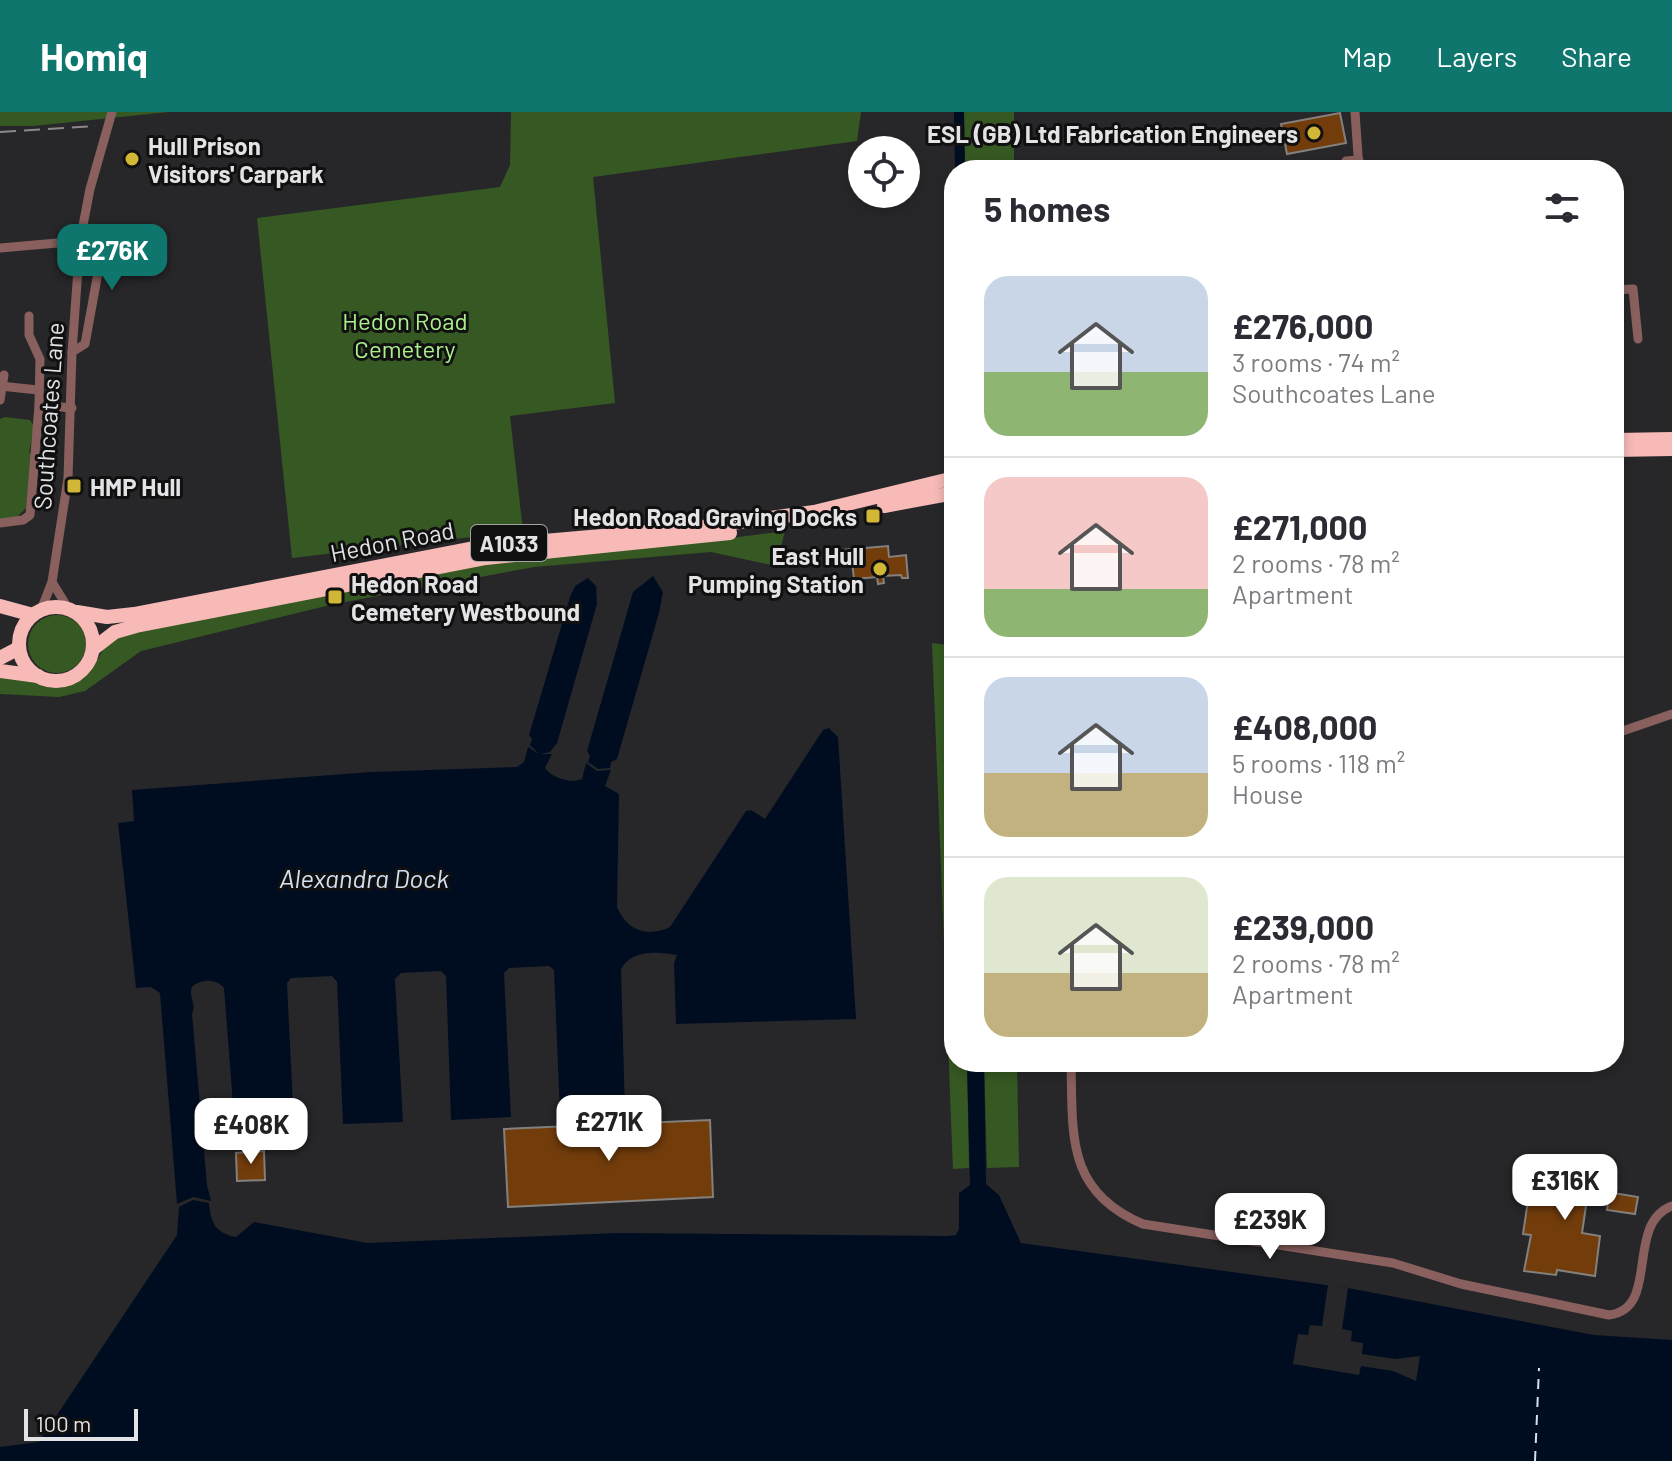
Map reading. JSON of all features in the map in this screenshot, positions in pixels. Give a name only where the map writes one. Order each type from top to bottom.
[{"type":"highway","points":[[1624,440],[1672,439]]},
{"type":"highway","points":[[1624,450],[1672,449]]},
{"type":"highway","name":"Hedon Road","points":[[72,610],[107,617],[134,614],[484,546],[695,528],[814,512],[944,487]]},
{"type":"highway","name":"Hedon Road","points":[[93,649],[115,632],[136,626],[486,558],[697,538],[814,521],[944,488]]},
{"type":"highway","name":"A1033","points":[[2,606],[37,612],[72,610]]},
{"type":"highway","name":"A1033","points":[[2,606],[22,630]]},
{"type":"highway","points":[[72,610],[90,628],[93,649]]},
{"type":"highway","points":[[37,612],[22,630],[19,648],[25,665],[39,677]]},
{"type":"highway","points":[[0,658],[19,648]]},
{"type":"highway","name":"A1033","points":[[39,677],[62,681],[73,677],[90,661],[93,649]]},
{"type":"highway","points":[[0,671],[39,677]]},
{"type":"street","name":"Southcoates Lane","points":[[37,612],[52,582],[68,478],[80,241],[112,112]]},
{"type":"street","points":[[1359,160],[1360,116]]},
{"type":"street","points":[[72,352],[85,344],[105,234]]},
{"type":"street","points":[[0,248],[80,241]]},
{"type":"street","points":[[1624,289],[1633,289],[1638,339]]},
{"type":"street","points":[[0,523],[23,520],[30,515],[40,359],[29,335],[29,316]]},
{"type":"street","points":[[0,400],[4,375]]},
{"type":"street","points":[[1,386],[38,390]]},
{"type":"street","points":[[39,405],[72,408]]},
{"type":"street","points":[[52,582],[72,610]]},
{"type":"street","points":[[1624,731],[1672,714]]},
{"type":"street","points":[[1071,1072],[1074,1147],[1081,1170],[1093,1190],[1111,1207],[1143,1224],[1393,1263],[1461,1284],[1609,1315],[1624,1311],[1634,1299],[1651,1222],[1661,1210],[1672,1206]]},
{"type":"green space","points":[[0,112],[169,112],[33,126],[0,126]]},
{"type":"green space","name":"Hedon Road Cemetery","points":[[511,112],[861,112],[858,136],[848,136],[848,142],[593,177],[615,403],[510,416],[523,531],[292,558],[257,218],[500,187],[510,165]]},
{"type":"green space","points":[[964,112],[1014,112],[1014,160],[965,160]]},
{"type":"green space","points":[[0,419],[30,420],[34,426],[26,508],[17,517],[0,520]]},
{"type":"green space","points":[[785,531],[776,566],[711,552],[534,567],[334,604],[141,651],[85,691],[59,697],[0,694],[0,676],[49,684],[83,676],[113,635],[486,560],[699,542]]},
{"type":"green space","points":[[57,615],[77,624],[86,644],[77,664],[57,673],[37,664],[28,644],[37,624]]},
{"type":"green space","points":[[932,643],[944,645],[944,944]]},
{"type":"green space","points":[[949,1072],[967,1072],[969,1168],[953,1169]]},
{"type":"green space","points":[[984,1072],[1017,1072],[1019,1167],[987,1168]]},
{"type":"water","points":[[954,112],[964,112],[965,160],[955,160]]},
{"type":"water","points":[[653,576],[663,592],[659,613],[617,759],[611,762],[610,768],[598,769],[588,762],[590,756],[587,751],[633,592]]},
{"type":"water","name":"Alexandra Dock","points":[[588,578],[596,586],[597,604],[557,743],[550,752],[540,754],[552,754],[545,768],[552,775],[567,780],[582,779],[586,763],[597,771],[611,770],[605,786],[619,794],[617,907],[621,915],[632,926],[645,932],[670,927],[746,811],[751,810],[765,819],[823,730],[829,728],[838,737],[856,1019],[676,1024],[674,963],[677,955],[637,955],[621,970],[625,1111],[560,1114],[554,970],[549,966],[509,968],[504,973],[511,1117],[451,1120],[446,976],[441,971],[401,973],[395,979],[403,1122],[343,1124],[337,982],[332,976],[291,978],[287,983],[294,1127],[235,1130],[224,988],[217,982],[204,981],[192,987],[191,994],[207,1185],[211,1201],[193,1197],[177,1204],[160,993],[151,987],[136,988],[118,823],[134,821],[132,790],[371,772],[517,767],[524,762],[528,747],[539,754],[530,745],[532,739],[529,735],[570,597],[575,586]]},
{"type":"water","points":[[967,1072],[984,1072],[986,1184],[999,1195],[1021,1243],[1348,1288],[1594,1335],[1672,1340],[1672,1461],[0,1461],[0,1447],[39,1442],[177,1235],[179,1207],[193,1200],[209,1203],[215,1226],[223,1233],[236,1237],[254,1222],[368,1243],[617,1233],[947,1236],[956,1235],[959,1229],[959,1193],[970,1185]]},
{"type":"pier","points":[[1328,1285],[1348,1288],[1342,1329],[1352,1331],[1351,1341],[1363,1343],[1362,1354],[1395,1359],[1420,1356],[1416,1381],[1393,1371],[1361,1366],[1359,1375],[1293,1364],[1298,1334],[1308,1335],[1310,1325],[1322,1326]]},
{"type":"building","name":"ESL (GB) Ltd Fabrication Engineers","points":[[1340,113],[1346,143],[1287,154],[1281,124]]},
{"type":"building","name":"East Hull Pumping Station","points":[[888,546],[889,557],[906,555],[908,578],[901,575],[883,576],[884,583],[878,584],[877,577],[854,579],[852,562],[831,564],[830,551]]},
{"type":"building","points":[[710,1120],[713,1197],[508,1207],[504,1129]]},
{"type":"building","points":[[264,1151],[265,1180],[237,1181],[236,1153]]},
{"type":"building","points":[[1533,1167],[1591,1176],[1589,1189],[1638,1197],[1635,1214],[1607,1210],[1608,1202],[1587,1199],[1582,1233],[1600,1236],[1595,1276],[1557,1270],[1556,1275],[1524,1271],[1531,1235],[1523,1234]]},
{"type":"ferry route","points":[[1535,1461],[1539,1368]]},
{"type":"railway","points":[[0,132],[96,126]]},
{"type":"place","name":"ESL (GB) Ltd Fabrication Engineers","points":[[1314,133]]},
{"type":"place","name":"Hull Prison Visitors' Carpark","points":[[132,159]]},
{"type":"place","name":"HMP Hull","points":[[74,486]]},
{"type":"place","name":"Hedon Road Graving Docks","points":[[873,516]]},
{"type":"place","name":"East Hull Pumping Station","points":[[880,569]]},
{"type":"place","name":"Hedon Road Cemetery Westbound","points":[[335,597]]}]
